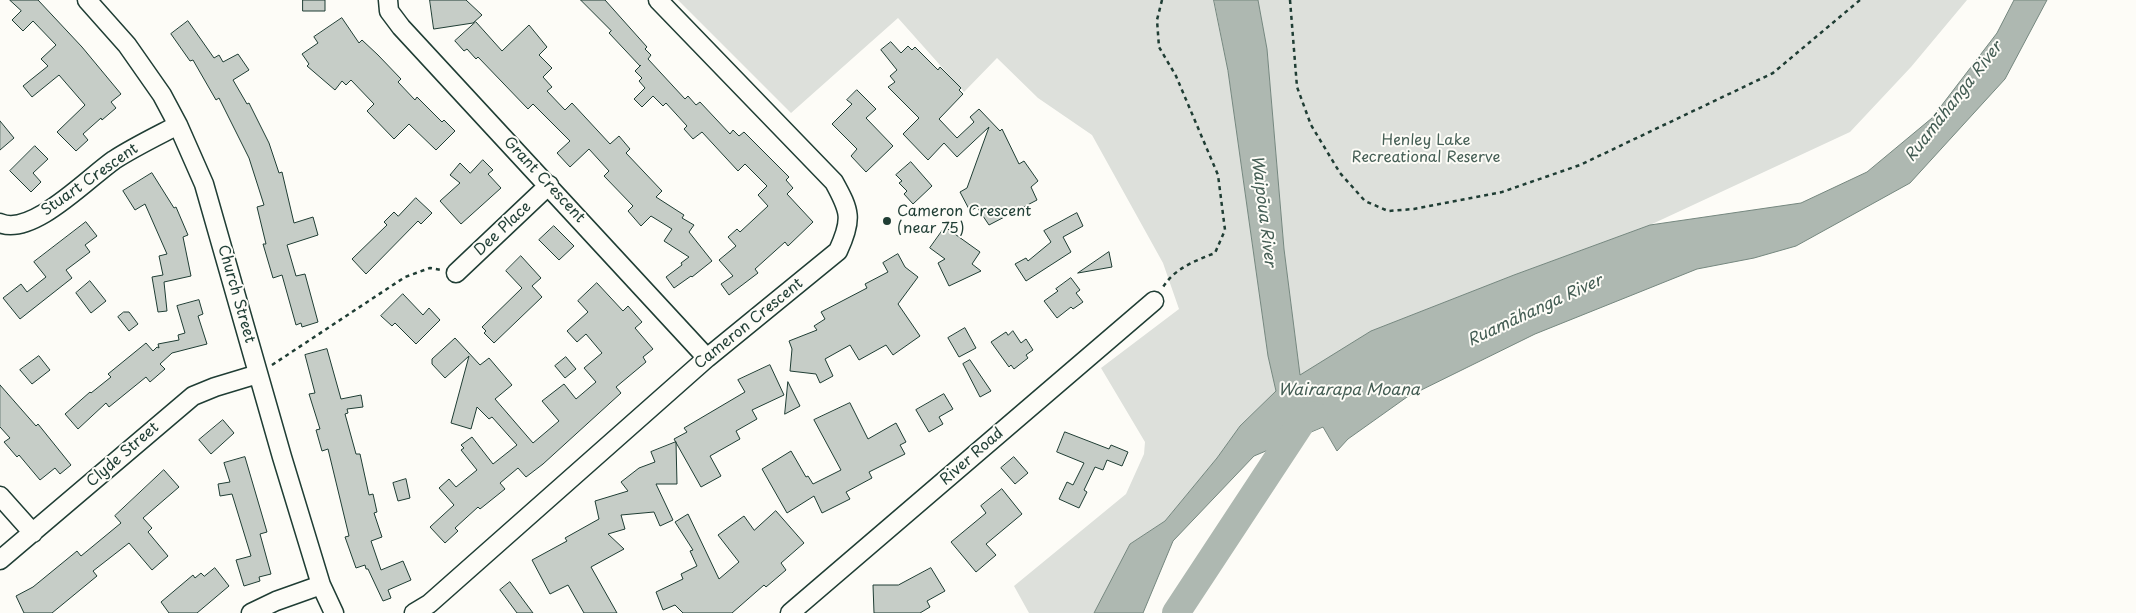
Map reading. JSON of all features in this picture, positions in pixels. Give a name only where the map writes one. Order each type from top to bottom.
[{"type":"street","name":"Church Street","points":[[87,0],[127,45],[162,95],[178,125],[204,184],[321,585],[334,613]]},
{"type":"street","name":"Grant Crescent","points":[[388,0],[389,11],[401,27],[707,358]]},
{"type":"street","name":"Cameron Crescent","points":[[414,613],[443,591],[707,358],[838,251],[848,230],[847,206],[834,182],[658,0]]},
{"type":"street","name":"Stuart Crescent","points":[[0,223],[6,226],[28,222],[47,212],[114,160],[178,125]]},
{"type":"street","name":"Dee Place","points":[[456,272],[549,185]]},
{"type":"street","name":"River Road","points":[[790,613],[1154,301]]},
{"type":"street","name":"Clyde Street","points":[[0,560],[193,396],[258,374]]},
{"type":"street","points":[[0,496],[33,533]]},
{"type":"street","points":[[251,613],[321,585]]},
{"type":"path","points":[[1154,301],[1170,275],[1194,261],[1215,253],[1225,230],[1218,175],[1176,76],[1159,47],[1157,20],[1162,0]]},
{"type":"path","points":[[1290,0],[1297,87],[1311,125],[1340,173],[1365,201],[1388,211],[1414,209],[1502,192],[1580,165],[1773,73],[1860,0]]},
{"type":"path","points":[[258,374],[406,277],[430,268],[456,272]]},
{"type":"green space","points":[[678,0],[1214,0],[1228,71],[1268,356],[1276,391],[1240,426],[1217,458],[1165,521],[1130,544],[1094,613],[1029,613],[1014,586],[1126,494],[1144,454],[1145,442],[1101,368],[1179,309],[1163,263],[1092,135],[1038,98],[997,58],[964,92],[898,18],[791,113]]},
{"type":"green space","name":"Henley Lake Recreational Reserve","points":[[1258,0],[1967,0],[1911,67],[1850,132],[1650,225],[1514,275],[1371,331],[1300,376],[1284,249],[1267,49]]},
{"type":"water","name":"Wairarapa Moana","points":[[1214,0],[1258,0],[1267,49],[1284,249],[1300,375],[1371,331],[1514,275],[1650,225],[1801,203],[1867,172],[1932,118],[1997,33],[2014,0],[2047,0],[2005,79],[1910,183],[1796,246],[1754,258],[1697,269],[1535,334],[1407,397],[1348,439],[1337,451],[1323,427],[1254,456],[1173,541],[1143,613],[1094,613],[1130,544],[1165,521],[1217,458],[1240,426],[1276,391],[1268,356],[1228,71]]},
{"type":"building","points":[[10,0],[38,0],[82,47],[121,94],[111,102],[116,108],[83,134],[88,140],[76,151],[57,132],[85,105],[59,75],[32,97],[23,86],[48,66],[41,59],[56,45],[33,21],[23,31],[12,20],[21,11]]},
{"type":"building","points":[[303,0],[325,0],[325,11],[303,11]]},
{"type":"building","points":[[430,0],[466,0],[482,15],[473,23],[434,29]]},
{"type":"building","points":[[581,0],[605,0],[647,47],[645,49],[651,55],[648,59],[685,99],[688,96],[696,105],[700,102],[730,134],[733,130],[739,136],[744,132],[789,177],[786,180],[793,188],[787,194],[813,222],[788,246],[785,242],[755,269],[758,273],[729,295],[721,284],[733,276],[719,260],[736,246],[728,237],[737,229],[740,232],[768,206],[758,195],[767,186],[745,164],[738,171],[702,132],[693,139],[684,129],[687,126],[666,103],[663,106],[653,96],[642,107],[634,99],[645,88],[639,81],[642,78],[635,71],[640,66],[609,33],[611,31]]},
{"type":"building","points":[[342,18],[359,43],[362,40],[378,55],[401,79],[398,82],[415,100],[417,97],[442,122],[444,120],[455,131],[436,150],[409,124],[394,139],[367,111],[374,104],[351,80],[346,85],[342,81],[335,90],[307,66],[309,64],[302,54],[318,43],[314,37]]},
{"type":"building","points":[[188,21],[214,58],[219,55],[223,62],[238,54],[249,70],[233,80],[247,104],[249,103],[269,143],[279,173],[282,172],[294,223],[313,217],[318,235],[287,245],[296,276],[305,274],[318,322],[302,327],[301,323],[296,325],[282,275],[273,278],[263,244],[266,244],[257,207],[264,205],[249,158],[219,98],[216,100],[193,60],[190,61],[171,34]]},
{"type":"building","points":[[476,22],[502,51],[529,25],[547,47],[539,55],[552,68],[543,77],[552,87],[547,91],[565,110],[572,103],[610,144],[619,136],[630,149],[626,153],[662,191],[656,197],[684,215],[682,218],[694,225],[689,232],[712,261],[674,288],[666,277],[689,257],[664,241],[672,229],[651,216],[641,226],[628,211],[633,206],[604,176],[609,171],[589,149],[570,167],[557,153],[570,141],[533,104],[528,109],[478,57],[476,59],[467,49],[464,51],[455,41]]},
{"type":"building","points":[[891,42],[901,53],[908,46],[912,50],[915,47],[938,70],[940,67],[961,88],[959,90],[963,94],[939,119],[957,138],[974,122],[970,117],[979,109],[1000,131],[1002,129],[1019,164],[1024,161],[1038,181],[1031,187],[1037,200],[989,225],[977,207],[970,211],[960,192],[967,188],[989,127],[957,157],[944,143],[928,160],[903,134],[919,118],[888,87],[895,82],[890,76],[897,70],[881,50]]},
{"type":"building","points":[[857,90],[876,109],[866,118],[893,146],[866,172],[851,156],[857,149],[832,124],[852,104],[847,100]]},
{"type":"building","points":[[0,121],[14,138],[0,150]]},
{"type":"building","points":[[35,146],[48,159],[33,173],[41,182],[31,192],[10,171]]},
{"type":"building","points":[[483,160],[493,170],[488,174],[501,188],[461,224],[440,201],[460,183],[450,175],[460,163],[470,173]]},
{"type":"building","points":[[911,162],[932,186],[913,204],[904,194],[907,191],[899,183],[902,181],[896,175]]},
{"type":"building","points":[[152,173],[174,208],[176,207],[188,235],[183,237],[191,276],[164,282],[167,311],[158,312],[152,277],[163,275],[159,256],[167,254],[145,204],[135,210],[123,191]]},
{"type":"building","points":[[416,198],[432,213],[421,224],[418,221],[366,274],[352,259],[387,225],[384,222],[394,212],[398,216]]},
{"type":"building","points":[[1077,213],[1083,226],[1063,237],[1071,252],[1026,281],[1015,264],[1026,258],[1028,261],[1051,242],[1044,231]]},
{"type":"building","points":[[86,222],[97,236],[85,245],[90,252],[66,270],[72,278],[20,319],[3,298],[21,284],[27,292],[46,277],[34,262]]},
{"type":"building","points":[[554,226],[574,246],[559,260],[539,240]]},
{"type":"building","points":[[945,227],[980,252],[972,264],[981,271],[949,286],[938,263],[945,259],[930,248]]},
{"type":"building","points":[[1109,252],[1112,267],[1078,273]]},
{"type":"building","points":[[898,254],[905,267],[918,277],[898,304],[920,336],[893,355],[886,345],[859,360],[850,345],[825,359],[833,376],[820,383],[816,374],[790,371],[792,349],[789,341],[817,330],[814,326],[825,319],[821,312],[867,288],[865,284],[888,272],[883,263]]},
{"type":"building","points":[[521,256],[541,278],[532,286],[542,297],[494,343],[484,333],[486,331],[482,327],[522,288],[506,271]]},
{"type":"building","points":[[1071,278],[1080,290],[1076,293],[1083,302],[1073,309],[1071,307],[1057,318],[1044,301]]},
{"type":"building","points":[[90,281],[106,301],[91,313],[76,293]]},
{"type":"building","points":[[597,283],[623,311],[628,306],[642,322],[635,328],[653,349],[643,357],[646,362],[616,387],[621,393],[543,464],[526,477],[518,468],[500,483],[505,489],[480,509],[478,507],[455,528],[458,531],[445,543],[430,527],[454,505],[439,488],[449,479],[456,487],[477,470],[461,450],[464,448],[461,445],[472,437],[493,464],[517,445],[492,417],[489,419],[477,407],[471,429],[451,423],[469,356],[445,378],[432,364],[432,359],[455,338],[480,365],[489,358],[512,385],[495,399],[533,443],[559,421],[542,401],[564,384],[576,399],[596,382],[584,368],[602,353],[586,334],[577,342],[567,331],[588,312],[578,301]]},
{"type":"building","points":[[403,294],[423,315],[429,308],[440,320],[416,344],[395,323],[392,326],[381,316]]},
{"type":"building","points":[[199,300],[203,314],[198,316],[207,344],[172,353],[160,364],[165,369],[150,382],[146,377],[109,407],[106,403],[78,429],[65,414],[111,377],[108,374],[146,343],[153,351],[157,347],[159,348],[158,344],[179,340],[178,335],[185,333],[177,306]]},
{"type":"building","points":[[124,312],[129,312],[138,324],[129,331],[118,317]]},
{"type":"building","points":[[965,328],[976,348],[959,357],[948,338]]},
{"type":"building","points":[[1013,331],[1021,343],[1026,339],[1033,350],[1026,355],[1028,358],[1014,369],[1011,365],[1009,367],[991,342],[1006,332],[1008,335]]},
{"type":"building","points":[[327,349],[341,399],[361,395],[363,407],[347,409],[348,413],[345,414],[356,454],[360,454],[369,495],[373,494],[377,512],[374,513],[382,537],[371,541],[381,570],[403,561],[411,580],[388,590],[391,598],[383,601],[365,565],[356,568],[345,537],[349,536],[328,449],[322,451],[316,430],[320,429],[309,394],[315,393],[305,355]]},
{"type":"building","points":[[39,356],[50,370],[32,384],[20,370]]},
{"type":"building","points":[[566,357],[576,369],[565,378],[555,366]]},
{"type":"building","points":[[970,360],[991,391],[980,397],[963,364]]},
{"type":"building","points":[[770,365],[784,395],[752,410],[757,419],[736,431],[740,439],[710,456],[721,476],[701,487],[674,439],[687,432],[684,428],[745,392],[738,380]]},
{"type":"building","points":[[788,382],[800,406],[785,414]]},
{"type":"building","points":[[0,385],[36,426],[38,424],[71,465],[60,474],[55,468],[40,480],[19,455],[17,457],[4,442],[10,438],[0,427]]},
{"type":"building","points":[[944,394],[953,409],[939,417],[943,424],[929,432],[916,410]]},
{"type":"building","points":[[850,403],[868,439],[896,423],[906,442],[900,445],[905,454],[869,472],[872,478],[846,492],[850,499],[822,513],[814,496],[787,513],[762,469],[791,451],[806,477],[808,476],[813,484],[841,470],[814,420]]},
{"type":"building","points":[[223,420],[234,433],[211,454],[199,440]]},
{"type":"building","points":[[1065,432],[1109,449],[1111,445],[1128,452],[1122,466],[1107,460],[1103,470],[1095,467],[1084,490],[1087,492],[1079,508],[1059,499],[1067,482],[1073,485],[1084,463],[1057,452]]},
{"type":"building","points":[[676,442],[677,484],[656,484],[673,520],[660,526],[654,512],[621,515],[625,529],[608,534],[624,549],[591,567],[617,613],[584,613],[568,585],[550,594],[532,560],[567,541],[565,538],[599,519],[595,501],[628,491],[621,482],[639,468],[655,462],[651,452]]},
{"type":"building","points":[[245,457],[267,532],[260,534],[271,574],[259,577],[260,581],[244,586],[236,560],[251,556],[232,494],[220,496],[218,484],[230,482],[224,463]]},
{"type":"building","points":[[1014,457],[1028,473],[1015,484],[1001,468]]},
{"type":"building","points":[[164,470],[179,487],[143,518],[152,528],[148,532],[168,556],[152,570],[129,543],[93,571],[97,576],[52,613],[24,613],[16,596],[33,587],[77,551],[81,556],[121,523],[115,516]]},
{"type":"building","points":[[406,479],[410,498],[398,501],[393,483]]},
{"type":"building","points":[[1002,489],[1022,514],[986,544],[996,555],[976,572],[951,542],[986,513],[981,506]]},
{"type":"building","points":[[776,511],[804,543],[781,563],[786,570],[766,587],[764,585],[732,613],[683,613],[675,605],[663,610],[656,592],[683,579],[681,574],[697,566],[690,551],[693,550],[675,522],[688,514],[719,579],[739,562],[718,535],[744,516],[754,530]]},
{"type":"building","points":[[215,568],[229,586],[197,613],[169,613],[161,602],[193,575],[195,578],[201,573],[204,576]]},
{"type":"building","points":[[931,568],[945,591],[927,601],[930,607],[920,613],[874,613],[873,585],[898,585]]},
{"type":"building","points":[[510,582],[533,613],[517,613],[500,590]]},
{"type":"waterway","name":"Ruamāhanga River","points":[[1176,613],[1303,420],[1314,415]]},
{"type":"place","name":"Cameron Crescent (near 75)","points":[[887,221]]},
{"type":"water label","name":"Waipōua River","points":[[1263,211]]}]
